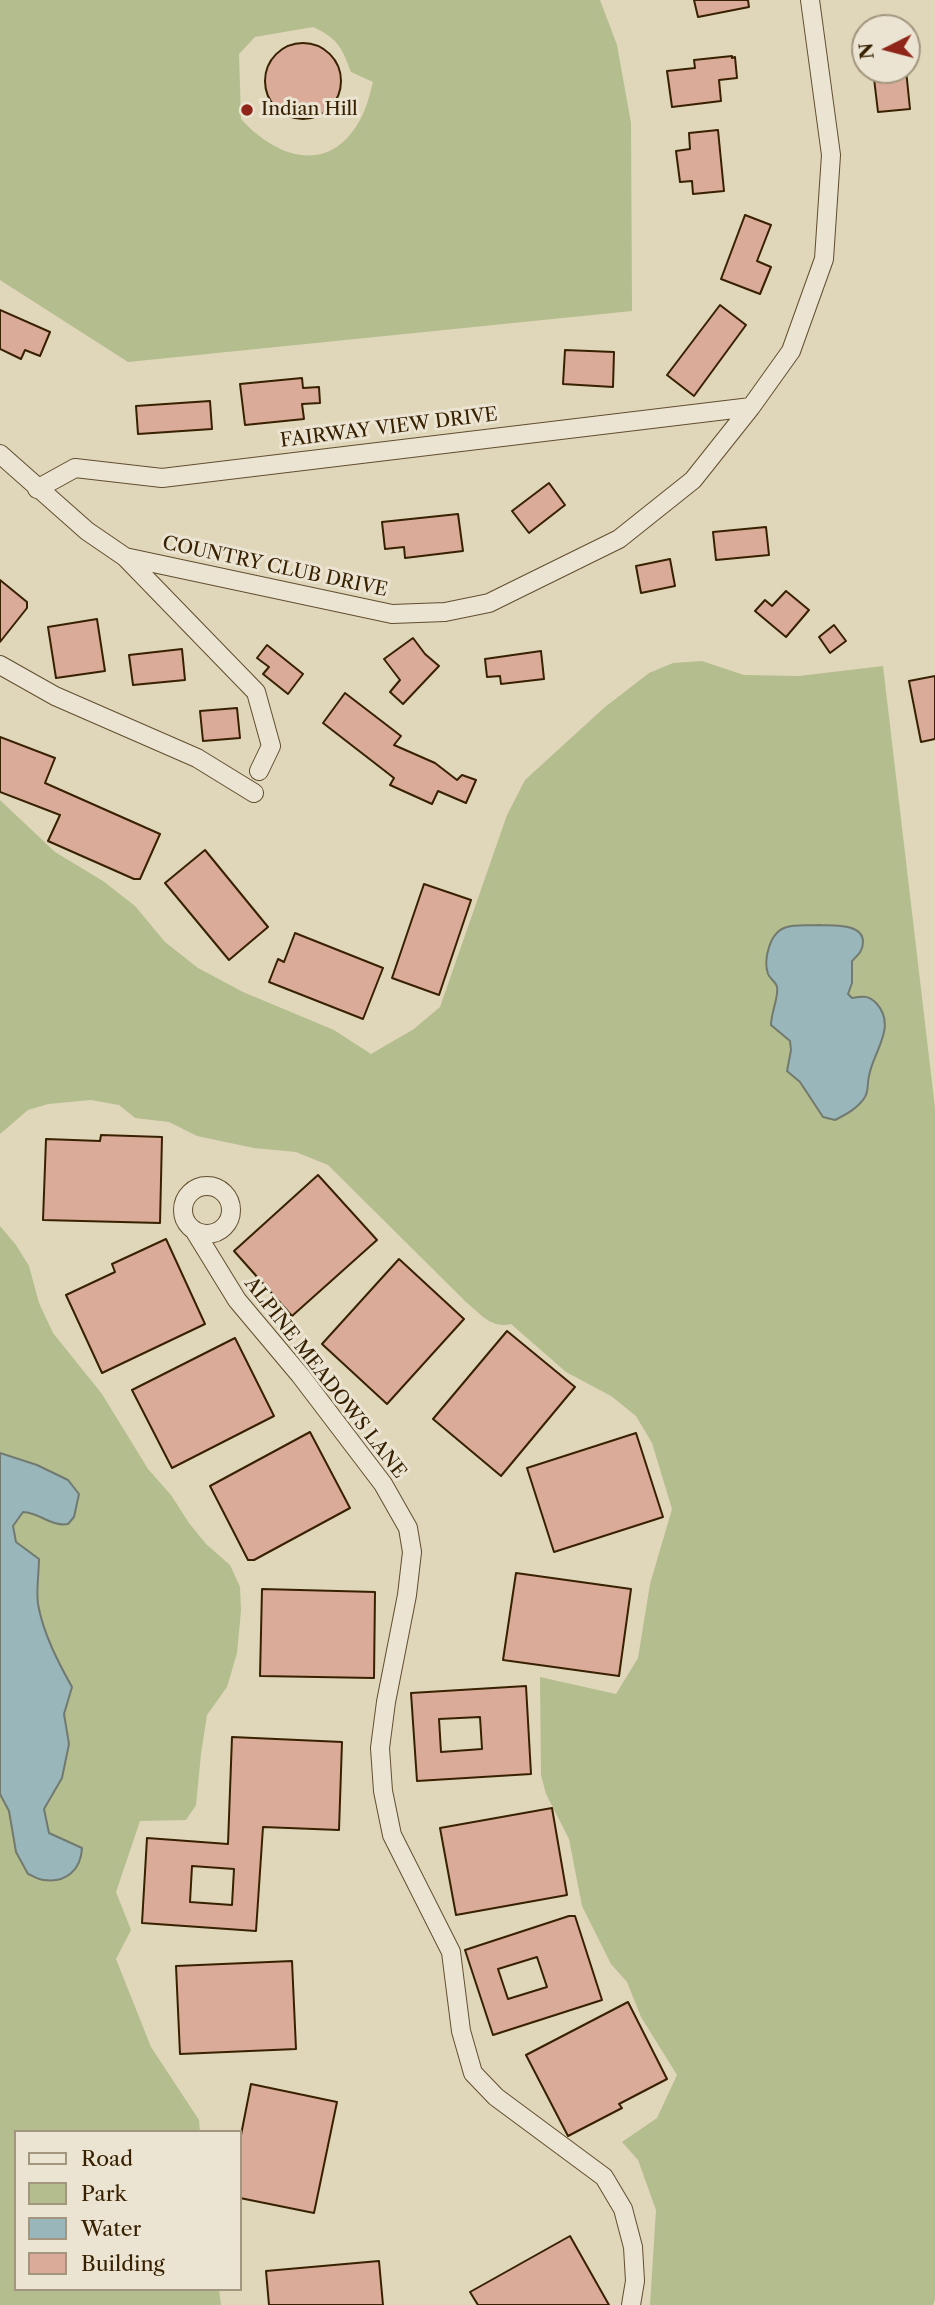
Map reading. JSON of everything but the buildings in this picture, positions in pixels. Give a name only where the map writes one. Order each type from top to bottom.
[{"type":"street","name":"COUNTRY CLUB DRIVE","points":[[0,454],[87,531],[125,557],[392,614],[445,612],[489,603],[620,539],[693,480],[751,407],[791,351],[824,259],[831,155],[810,0]]},
{"type":"street","name":"FAIRWAY VIEW DRIVE","points":[[37,489],[75,468],[162,478],[751,407]]},
{"type":"street","points":[[125,557],[256,692],[271,746],[259,771]]},
{"type":"street","points":[[0,665],[55,696],[197,758],[254,793]]},
{"type":"street","name":"ALPINE MEADOWS LANE","points":[[194,1230],[236,1300],[300,1375],[383,1484],[408,1528],[412,1552],[407,1595],[380,1748],[383,1791],[392,1835],[451,1952],[461,2031],[473,2073],[496,2097],[604,2177],[623,2209],[633,2247],[635,2281],[631,2305]]},
{"type":"green space","points":[[0,0],[600,0],[617,45],[631,123],[632,311],[128,362],[0,280]],"holes":[[[313,27],[338,44],[351,72],[373,82],[363,114],[349,136],[335,148],[319,154],[303,155],[287,152],[271,144],[241,119],[239,54],[255,37]]]},
{"type":"green space","points":[[702,661],[744,675],[799,676],[883,666],[935,1108],[933,2305],[650,2305],[656,2210],[638,2160],[622,2142],[657,2118],[677,2075],[641,2017],[627,1982],[611,1964],[582,1906],[569,1839],[546,1794],[541,1775],[540,1677],[616,1694],[638,1658],[650,1584],[672,1509],[652,1443],[636,1416],[611,1396],[566,1372],[511,1324],[498,1324],[482,1316],[328,1165],[296,1152],[254,1148],[197,1136],[169,1122],[135,1118],[119,1105],[91,1100],[48,1104],[28,1110],[0,1134],[0,800],[55,852],[103,881],[135,906],[165,942],[198,968],[243,992],[334,1030],[371,1054],[414,1029],[440,1007],[507,815],[525,780],[605,707],[649,673],[673,663]]},
{"type":"green space","points":[[0,1226],[29,1266],[39,1303],[53,1333],[102,1394],[148,1469],[171,1495],[189,1523],[206,1544],[230,1565],[240,1587],[241,1611],[237,1653],[227,1687],[207,1715],[196,1805],[186,1820],[140,1821],[116,1892],[131,1930],[116,1959],[151,2047],[199,2120],[200,2130],[14,2130],[14,2291],[219,2291],[221,2305],[0,2305]]},
{"type":"water","points":[[787,927],[846,927],[858,931],[862,936],[860,953],[852,961],[852,983],[848,994],[852,998],[866,997],[874,1001],[883,1013],[885,1022],[865,1097],[856,1108],[835,1120],[823,1117],[800,1082],[787,1071],[790,1041],[771,1025],[777,991],[767,968],[769,946],[776,934]]},
{"type":"water","points":[[0,1453],[37,1465],[68,1480],[79,1494],[74,1517],[68,1524],[57,1524],[23,1512],[13,1526],[16,1542],[39,1559],[37,1593],[40,1615],[61,1668],[72,1687],[64,1714],[69,1744],[62,1778],[44,1809],[49,1833],[82,1848],[76,1868],[60,1879],[40,1879],[28,1874],[16,1852],[9,1811],[0,1794]]},
{"type":"place","name":"Indian Hill","points":[[247,110]]}]
